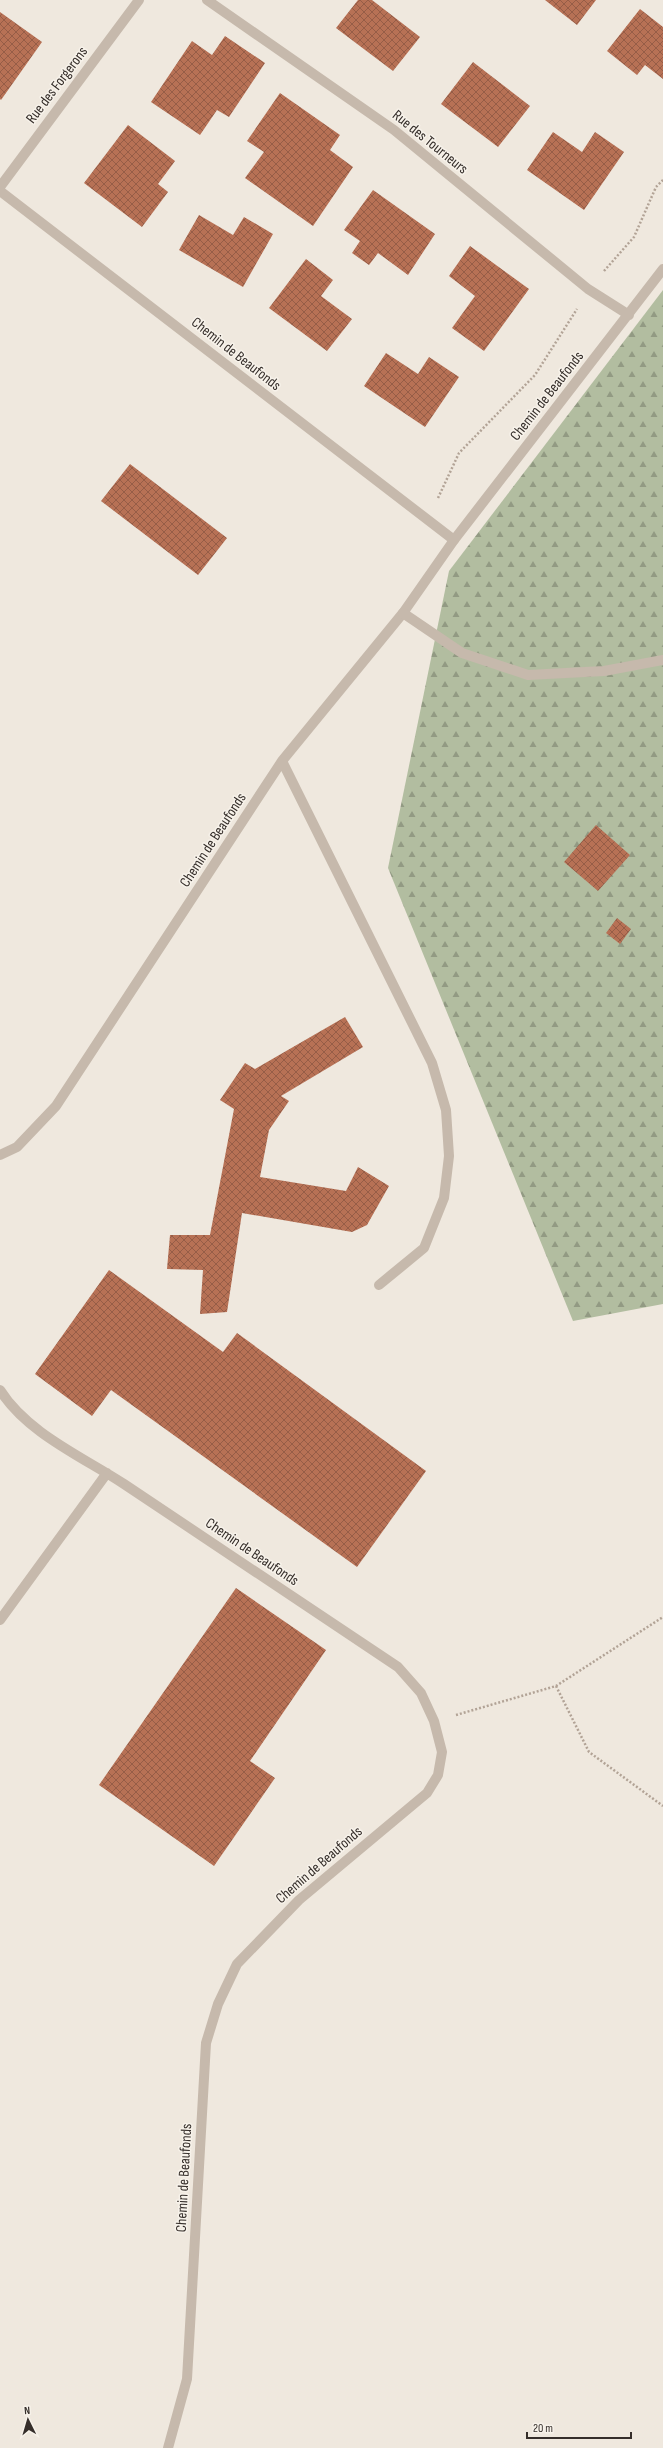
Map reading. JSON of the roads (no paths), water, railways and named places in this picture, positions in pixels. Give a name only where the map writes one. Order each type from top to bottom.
[{"type":"street","name":"Rue des Forgerons","points":[[0,187],[139,0]]},
{"type":"street","name":"Rue des Tourneurs","points":[[207,0],[394,130],[588,289],[629,315]]},
{"type":"street","name":"Chemin de Beaufonds","points":[[0,191],[454,540]]},
{"type":"street","name":"Chemin de Beaufonds","points":[[0,1155],[17,1147],[56,1106],[282,761],[403,613],[454,540],[663,269]]},
{"type":"street","points":[[403,613],[462,653],[528,676],[604,671],[663,660]]},
{"type":"street","points":[[282,761],[432,1063],[446,1110],[448,1156],[444,1198],[424,1248],[379,1285]]},
{"type":"street","name":"Chemin de Beaufonds","points":[[0,1390],[9,1405],[29,1424],[108,1473],[398,1667],[421,1693],[434,1722],[442,1752],[438,1775],[427,1794],[299,1900],[237,1964],[218,2004],[206,2043],[187,2379],[168,2448]]},
{"type":"street","points":[[0,1620],[108,1473]]}]
